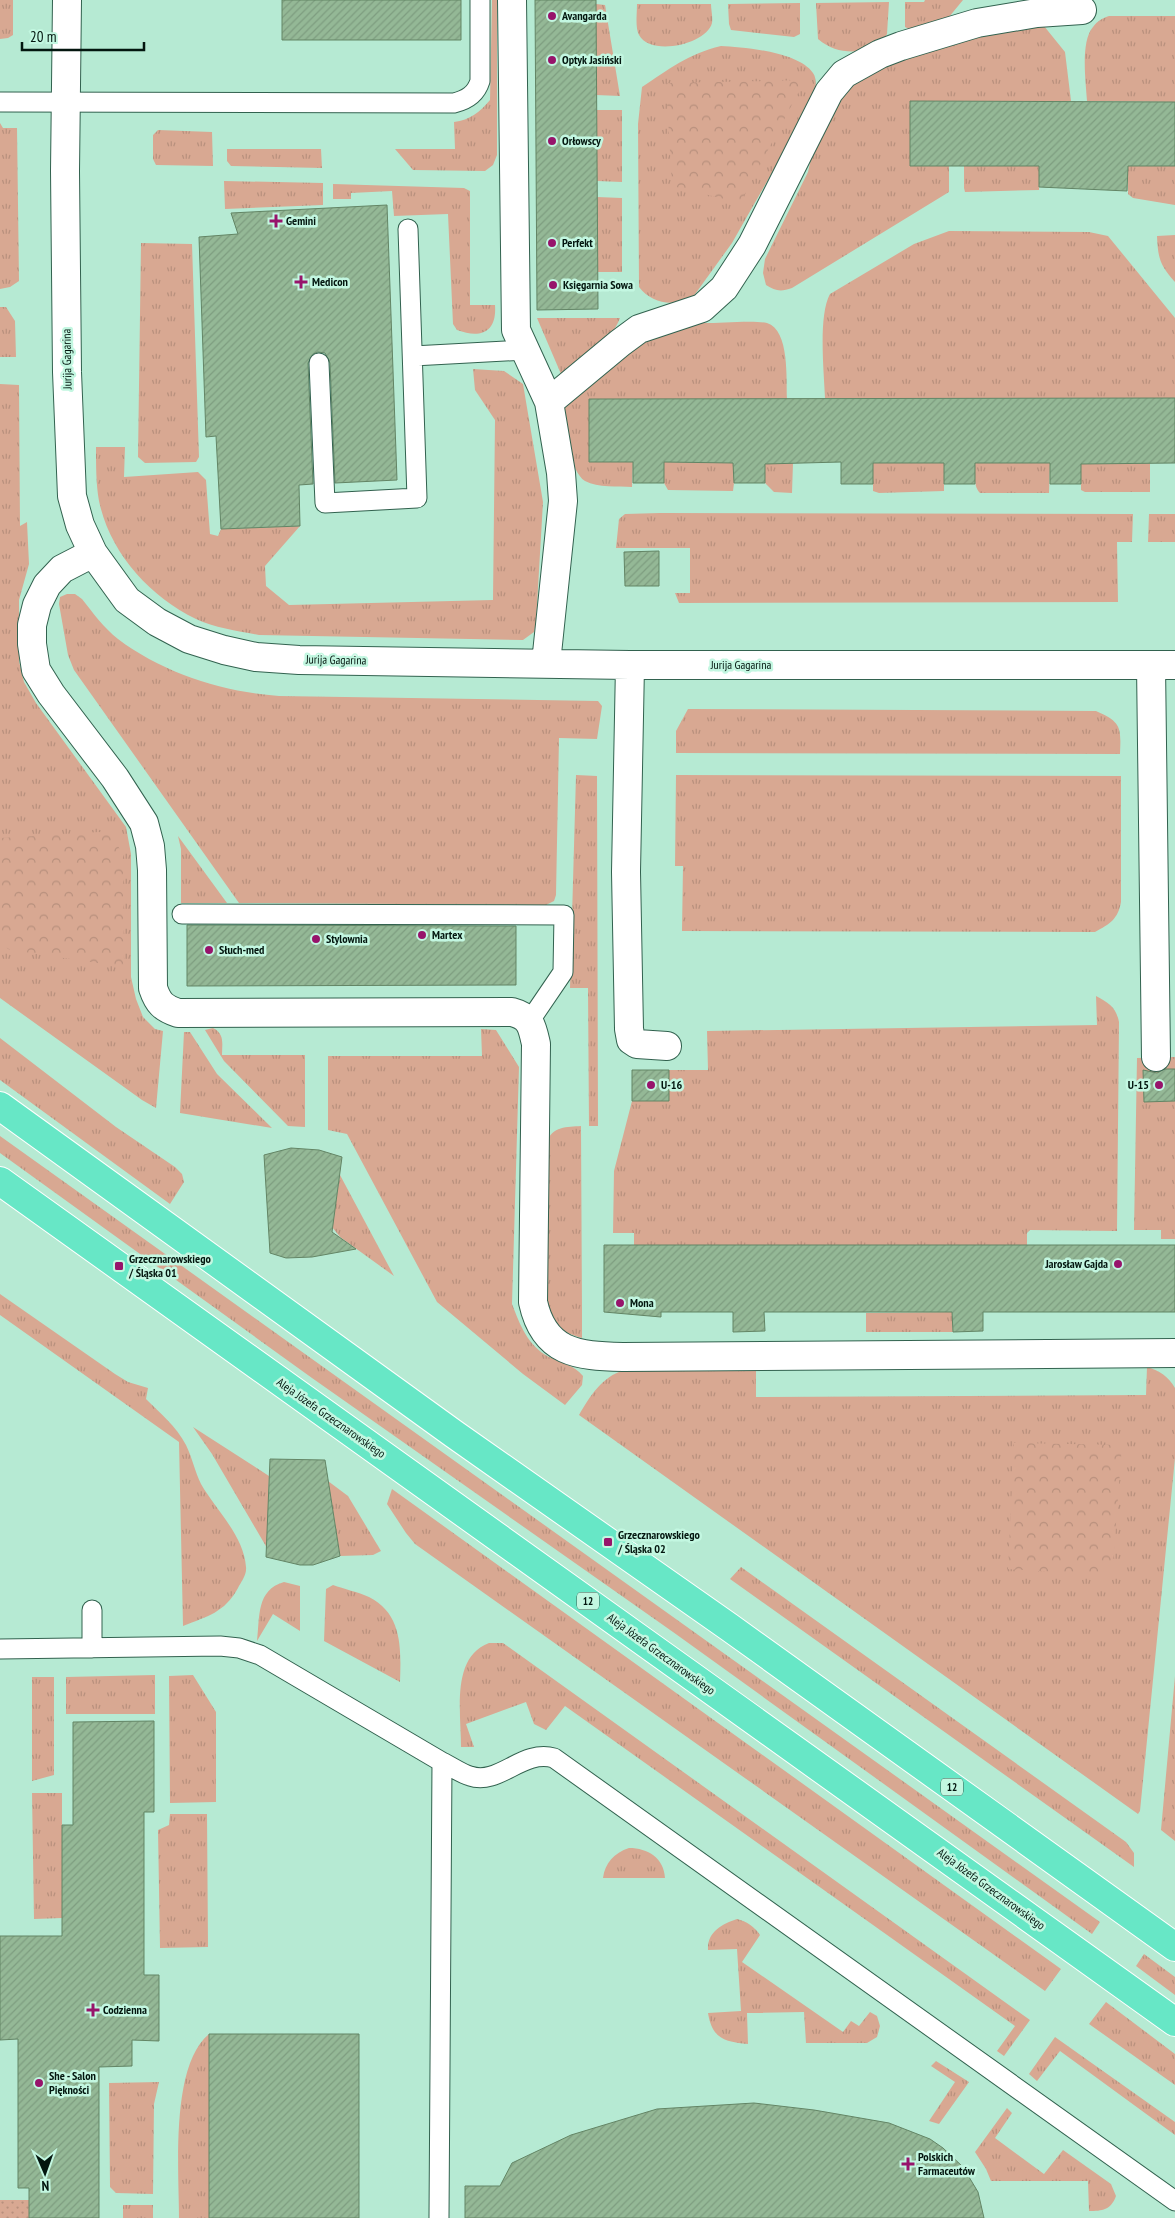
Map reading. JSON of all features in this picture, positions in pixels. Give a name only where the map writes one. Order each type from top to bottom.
[{"type":"main road","name":"12","points":[[0,1106],[454,1434],[736,1632],[1175,1947]]},
{"type":"main road","name":"Aleja Józefa Grzecznarowskiego","points":[[0,1181],[1175,2022]]},
{"type":"street","name":"Jurija Gagarina","points":[[67,0],[67,363],[72,496],[80,525],[93,554],[127,600],[157,622],[181,635],[224,650],[256,657],[298,660],[630,665],[1163,665]]},
{"type":"street","points":[[512,0],[516,330],[548,402],[561,474],[563,501],[546,663]]},
{"type":"street","points":[[548,402],[639,329],[702,308],[724,288],[752,245],[829,92],[844,74],[880,54],[977,23],[1037,13],[1082,10]]},
{"type":"street","points":[[93,554],[62,569],[47,585],[37,605],[32,625],[32,644],[36,670],[51,694],[115,778],[144,823],[150,846],[152,870],[153,988],[157,999],[164,1008],[178,1013],[512,1012],[524,1015],[532,1026],[536,1044],[533,1302],[537,1319],[544,1333],[561,1346],[593,1356],[622,1357],[1175,1353]]},
{"type":"street","points":[[630,665],[626,872],[629,1029],[631,1040],[637,1044],[667,1046]]},
{"type":"street","points":[[1156,1057],[1163,665]]},
{"type":"lane","points":[[0,102],[451,103],[461,101],[471,96],[477,89],[480,81],[480,0]]},
{"type":"lane","points":[[319,363],[325,503],[417,498],[408,229]]},
{"type":"lane","points":[[413,356],[526,350]]},
{"type":"lane","points":[[182,914],[564,915],[563,972],[529,1022]]},
{"type":"lane","points":[[92,1610],[92,1648]]},
{"type":"lane","points":[[0,1649],[220,1646],[239,1648],[253,1652],[469,1776],[484,1778],[530,1758],[545,1756],[554,1758],[1175,2201]]},
{"type":"lane","points":[[439,2218],[442,1762]]},
{"type":"green space","points":[[0,0],[13,0],[13,35],[0,39]]},
{"type":"green space","points":[[492,0],[497,0],[497,155],[493,165],[485,171],[413,170],[395,149],[455,149],[454,122],[474,115],[490,100]]},
{"type":"green space","points":[[925,0],[963,0],[949,17],[913,31],[905,27],[905,2],[924,2]]},
{"type":"green space","points":[[889,2],[887,34],[879,47],[863,51],[847,51],[832,48],[818,39],[816,3]]},
{"type":"green space","points":[[800,3],[800,34],[794,37],[731,30],[728,4]]},
{"type":"green space","points":[[596,4],[605,5],[620,96],[596,95]]},
{"type":"green space","points":[[637,4],[711,4],[712,23],[708,30],[700,37],[690,42],[678,45],[655,45],[645,42],[639,35]]},
{"type":"green space","points":[[1109,16],[1175,16],[1175,102],[1087,101],[1086,42],[1095,25],[1100,20]]},
{"type":"green space","points":[[1044,26],[1065,52],[1071,101],[911,101],[910,165],[949,166],[949,192],[792,288],[778,290],[766,285],[763,273],[765,259],[808,172],[815,141],[825,113],[856,80],[926,47],[1014,29]]},
{"type":"green space","points":[[721,46],[770,52],[796,60],[806,66],[815,76],[814,99],[732,243],[693,297],[678,302],[664,302],[650,297],[639,287],[638,124],[642,87],[689,58]]},
{"type":"green space","points":[[805,80],[740,203],[672,186],[666,83]]},
{"type":"green space","points":[[597,110],[622,110],[622,182],[597,181]]},
{"type":"green space","points":[[0,123],[3,128],[17,128],[19,281],[10,287],[0,289]]},
{"type":"green space","points":[[158,130],[212,132],[213,166],[156,165],[153,159],[153,135]]},
{"type":"green space","points":[[227,149],[321,149],[322,168],[231,166],[227,161]]},
{"type":"green space","points":[[964,166],[1039,166],[1039,190],[965,192]]},
{"type":"green space","points":[[1128,166],[1175,166],[1175,205],[1133,198],[1128,194]]},
{"type":"green space","points":[[224,181],[323,183],[323,205],[225,209]]},
{"type":"green space","points":[[333,184],[464,188],[470,191],[470,305],[495,305],[495,314],[490,327],[486,331],[473,334],[457,330],[453,324],[448,214],[394,216],[392,191],[351,193],[351,199],[333,199]]},
{"type":"green space","points":[[597,197],[622,198],[622,272],[598,272]]},
{"type":"green space","points":[[949,231],[1089,232],[1108,236],[1175,318],[1175,398],[825,398],[823,330],[826,304],[830,294],[914,244]]},
{"type":"green space","points":[[1175,235],[1175,282],[1161,261],[1157,236]]},
{"type":"green space","points":[[141,243],[192,244],[199,457],[196,462],[145,463],[138,457]]},
{"type":"green space","points":[[0,307],[6,307],[15,321],[16,357],[0,357]]},
{"type":"green space","points":[[537,318],[620,318],[610,336],[603,343],[587,357],[561,374]]},
{"type":"green space","points":[[767,323],[774,327],[780,335],[785,356],[787,399],[589,399],[589,462],[633,462],[632,487],[602,486],[585,481],[580,476],[575,469],[572,459],[561,411],[642,340],[686,324]]},
{"type":"green space","points":[[473,369],[504,371],[523,384],[543,502],[536,622],[534,632],[523,640],[259,635],[219,627],[196,619],[179,609],[148,585],[122,555],[104,520],[99,501],[96,447],[125,447],[124,477],[198,472],[206,480],[210,534],[218,536],[221,529],[300,526],[265,566],[266,586],[289,605],[493,600],[495,420],[475,390]]},
{"type":"green space","points":[[0,384],[19,385],[20,526],[27,522],[29,564],[19,600],[19,661],[24,682],[36,703],[126,827],[131,854],[131,977],[136,999],[143,1017],[155,1029],[163,1031],[156,1108],[142,1100],[0,998]]},
{"type":"green space","points":[[664,462],[793,463],[792,493],[774,492],[765,483],[734,483],[733,491],[668,490],[664,483]]},
{"type":"green space","points":[[873,463],[944,463],[944,491],[879,493],[873,491]]},
{"type":"green space","points":[[975,463],[1050,463],[1049,493],[980,493],[975,483]]},
{"type":"green space","points":[[1150,463],[1150,492],[1085,492],[1081,490],[1081,464]]},
{"type":"green space","points":[[625,514],[1133,514],[1132,542],[1117,542],[1118,602],[679,603],[675,593],[690,593],[690,548],[616,548],[619,519]]},
{"type":"green space","points":[[1149,514],[1175,514],[1175,542],[1148,542]]},
{"type":"green space","points":[[67,594],[75,594],[82,599],[113,635],[154,662],[194,679],[237,690],[279,696],[598,701],[602,706],[597,739],[559,738],[556,895],[554,901],[546,905],[239,903],[74,670],[68,655],[59,604],[60,597]]},
{"type":"green space","points":[[688,709],[1096,711],[1111,719],[1118,727],[1120,732],[1120,754],[676,753],[676,731]]},
{"type":"green space","points":[[576,775],[597,776],[598,1126],[589,1126],[588,988],[570,988]]},
{"type":"green space","points":[[676,775],[1121,776],[1120,908],[1112,920],[1095,932],[682,931],[683,866],[675,866]]},
{"type":"green space","points":[[99,832],[112,835],[123,855],[124,967],[10,950],[0,944],[0,838]]},
{"type":"green space","points":[[178,836],[227,903],[181,903],[181,849]]},
{"type":"green space","points":[[1096,996],[1111,1006],[1119,1022],[1117,1231],[1030,1230],[1027,1233],[1027,1245],[634,1245],[634,1233],[613,1233],[614,1171],[632,1101],[669,1101],[669,1070],[708,1070],[707,1031],[1097,1025]]},
{"type":"green space","points":[[213,1028],[221,1036],[222,1055],[305,1055],[305,1127],[288,1126],[224,1061],[205,1030]]},
{"type":"green space","points":[[481,1029],[496,1030],[519,1067],[512,1304],[522,1327],[535,1347],[549,1357],[572,1367],[583,1376],[582,1385],[565,1405],[523,1374],[437,1302],[347,1134],[328,1130],[328,1056],[482,1056]]},
{"type":"green space","points":[[184,1032],[190,1032],[217,1074],[272,1128],[180,1113]]},
{"type":"green space","points":[[0,1038],[116,1127],[175,1167],[182,1174],[184,1182],[170,1204],[0,1080]]},
{"type":"green space","points":[[1175,1057],[1175,1239],[1161,1239],[1161,1230],[1134,1230],[1137,1058]]},
{"type":"green space","points":[[581,1126],[582,1338],[567,1332],[558,1325],[551,1315],[545,1299],[547,1142],[556,1130],[565,1127]]},
{"type":"green space","points":[[0,1136],[1100,1922],[1092,1934],[673,1632],[312,1378],[0,1153]]},
{"type":"green space","points":[[340,1175],[394,1276],[340,1237],[332,1227]]},
{"type":"green space","points":[[0,1294],[115,1374],[128,1382],[148,1388],[146,1399],[178,1432],[188,1450],[201,1484],[235,1534],[244,1556],[245,1576],[233,1596],[215,1613],[183,1626],[179,1442],[0,1315]]},
{"type":"green space","points":[[952,1312],[953,1332],[866,1332],[866,1313]]},
{"type":"green space","points":[[756,1367],[756,1397],[1146,1395],[1147,1367],[1160,1372],[1170,1380],[1175,1388],[1175,1458],[1140,1811],[1138,1814],[579,1415],[592,1394],[603,1382],[624,1370]]},
{"type":"green space","points":[[193,1427],[269,1476],[267,1548],[212,1454]]},
{"type":"green space","points":[[1014,1443],[1122,1445],[1112,1576],[1008,1569]]},
{"type":"green space","points":[[328,1481],[348,1496],[381,1551],[373,1555],[340,1556]]},
{"type":"green space","points":[[392,1489],[1061,1969],[1045,1991],[415,1544],[387,1504]]},
{"type":"green space","points":[[741,1567],[1126,1842],[1134,1853],[1134,1867],[730,1579]]},
{"type":"green space","points":[[284,1582],[300,1586],[300,1631],[273,1614],[257,1641],[259,1614],[264,1598],[268,1591]]},
{"type":"green space","points":[[333,1585],[369,1597],[380,1604],[388,1613],[398,1634],[400,1682],[324,1641],[326,1589]]},
{"type":"green space","points":[[489,1643],[503,1643],[1030,2020],[1004,2056],[997,2051],[1015,2026],[565,1706],[546,1730],[534,1724],[526,1702],[466,1724],[474,1747],[461,1747],[460,1702],[463,1673],[469,1660],[477,1650]]},
{"type":"green space","points":[[155,1675],[155,1714],[66,1714],[66,1677]]},
{"type":"green space","points":[[193,1675],[216,1712],[216,1802],[170,1803],[169,1676]]},
{"type":"green space","points":[[1175,1676],[1175,1841],[1161,1830]]},
{"type":"green space","points":[[32,1677],[54,1677],[54,1775],[32,1781]]},
{"type":"green space","points":[[32,1793],[62,1793],[62,1918],[34,1919]]},
{"type":"green space","points":[[170,1814],[207,1814],[208,1947],[160,1948],[158,1830],[169,1825]]},
{"type":"green space","points":[[629,1848],[636,1848],[654,1856],[662,1865],[665,1878],[603,1878],[611,1859]]},
{"type":"green space","points":[[737,1919],[756,1929],[760,1935],[742,1962],[843,2032],[851,2021],[859,2026],[870,2012],[877,2016],[880,2026],[877,2037],[867,2043],[806,2043],[804,2012],[747,2013],[748,2044],[732,2042],[720,2037],[713,2028],[708,2013],[741,2011],[737,1949],[708,1950],[708,1944],[716,1930],[726,1923]]},
{"type":"green space","points":[[1144,1954],[1175,1977],[1175,1995],[1136,1966]]},
{"type":"green space","points":[[1106,2002],[1175,2054],[1175,2085],[1089,2024]]},
{"type":"green space","points":[[209,2034],[209,2218],[179,2218],[178,2148],[182,2094],[188,2070],[197,2049]]},
{"type":"green space","points":[[1055,2037],[1175,2122],[1175,2135],[1060,2051],[1037,2081],[1029,2074]]},
{"type":"green space","points":[[936,2061],[969,2082],[939,2124],[929,2121],[955,2082],[931,2066]]},
{"type":"green space","points":[[159,2082],[154,2104],[153,2194],[116,2193],[110,2187],[109,2083]]},
{"type":"green space","points":[[1007,2108],[1012,2113],[995,2138],[1044,2174],[1063,2150],[1111,2184],[1116,2196],[1112,2204],[1106,2209],[1089,2211],[1088,2181],[991,2181],[975,2152]]},
{"type":"green space","points":[[0,2200],[29,2200],[29,2218],[0,2218]]},
{"type":"green space","points":[[123,2205],[153,2205],[153,2218],[123,2218]]},
{"type":"building","points":[[282,0],[461,0],[461,40],[282,40]]},
{"type":"building","points":[[535,0],[596,0],[598,309],[537,310]]},
{"type":"building","points":[[910,101],[1175,102],[1175,166],[1128,166],[1127,191],[1039,187],[1039,166],[910,166]]},
{"type":"building","points":[[387,205],[397,480],[335,483],[330,363],[325,353],[318,352],[313,354],[308,363],[313,484],[299,485],[300,526],[221,529],[216,436],[206,437],[199,237],[238,234],[231,213]]},
{"type":"building","points":[[1175,398],[1175,463],[1081,464],[1081,484],[1050,484],[1050,463],[975,463],[975,484],[944,484],[944,463],[873,463],[873,484],[841,484],[841,462],[765,464],[765,483],[734,483],[733,463],[664,462],[664,483],[633,483],[633,462],[589,462],[589,399]]},
{"type":"building","points":[[659,551],[659,586],[625,586],[624,552]]},
{"type":"building","points":[[187,925],[516,926],[516,985],[187,986]]},
{"type":"building","name":"U-15","points":[[1165,1069],[1175,1069],[1175,1101],[1144,1102],[1143,1070],[1157,1073]]},
{"type":"building","name":"U-16","points":[[632,1070],[669,1070],[669,1101],[632,1101]]},
{"type":"building","points":[[291,1148],[319,1150],[342,1157],[332,1232],[356,1249],[312,1257],[286,1258],[270,1253],[264,1155]]},
{"type":"building","points":[[604,1245],[1175,1245],[1175,1312],[983,1312],[983,1331],[953,1332],[952,1312],[764,1312],[765,1331],[733,1332],[733,1312],[661,1312],[661,1317],[604,1312]]},
{"type":"building","points":[[270,1459],[325,1460],[340,1556],[313,1565],[300,1565],[266,1557]]},
{"type":"building","points":[[154,1721],[154,1812],[144,1812],[144,1975],[159,1975],[159,2041],[132,2040],[132,2066],[99,2067],[99,2218],[29,2218],[29,2188],[18,2188],[18,2039],[0,2040],[0,1936],[62,1936],[62,1825],[73,1825],[73,1722]]},
{"type":"building","points":[[209,2034],[359,2034],[359,2218],[209,2218]]},
{"type":"building","points":[[754,2103],[814,2110],[889,2123],[930,2139],[943,2148],[963,2167],[978,2192],[984,2218],[465,2218],[465,2186],[500,2186],[512,2163],[571,2135],[657,2109]]},
{"type":"place","name":"Avangarda","points":[[552,16]]},
{"type":"place","name":"Optyk Jasiński","points":[[552,60]]},
{"type":"place","name":"Orłowscy","points":[[552,141]]},
{"type":"place","name":"Gemini","points":[[276,221]]},
{"type":"place","name":"Perfekt","points":[[552,243]]},
{"type":"place","name":"Medicon","points":[[301,282]]},
{"type":"place","name":"Księgarnia Sowa","points":[[553,285]]},
{"type":"place","name":"Martex","points":[[422,935]]},
{"type":"place","name":"Stylownia","points":[[316,939]]},
{"type":"place","name":"Słuch-med","points":[[209,950]]},
{"type":"place","name":"U-16","points":[[651,1085]]},
{"type":"place","name":"U-15","points":[[1159,1085]]},
{"type":"place","name":"Jarosław Gajda","points":[[1118,1264]]},
{"type":"place","name":"Grzecznarowskiego / Śląska 01","points":[[119,1266]]},
{"type":"place","name":"Mona","points":[[620,1303]]},
{"type":"place","name":"Grzecznarowskiego / Śląska 02","points":[[608,1542]]},
{"type":"place","name":"Codzienna","points":[[93,2010]]},
{"type":"place","name":"She - Salon Piękności","points":[[39,2083]]},
{"type":"place","name":"Polskich Farmaceutów","points":[[908,2164]]}]
